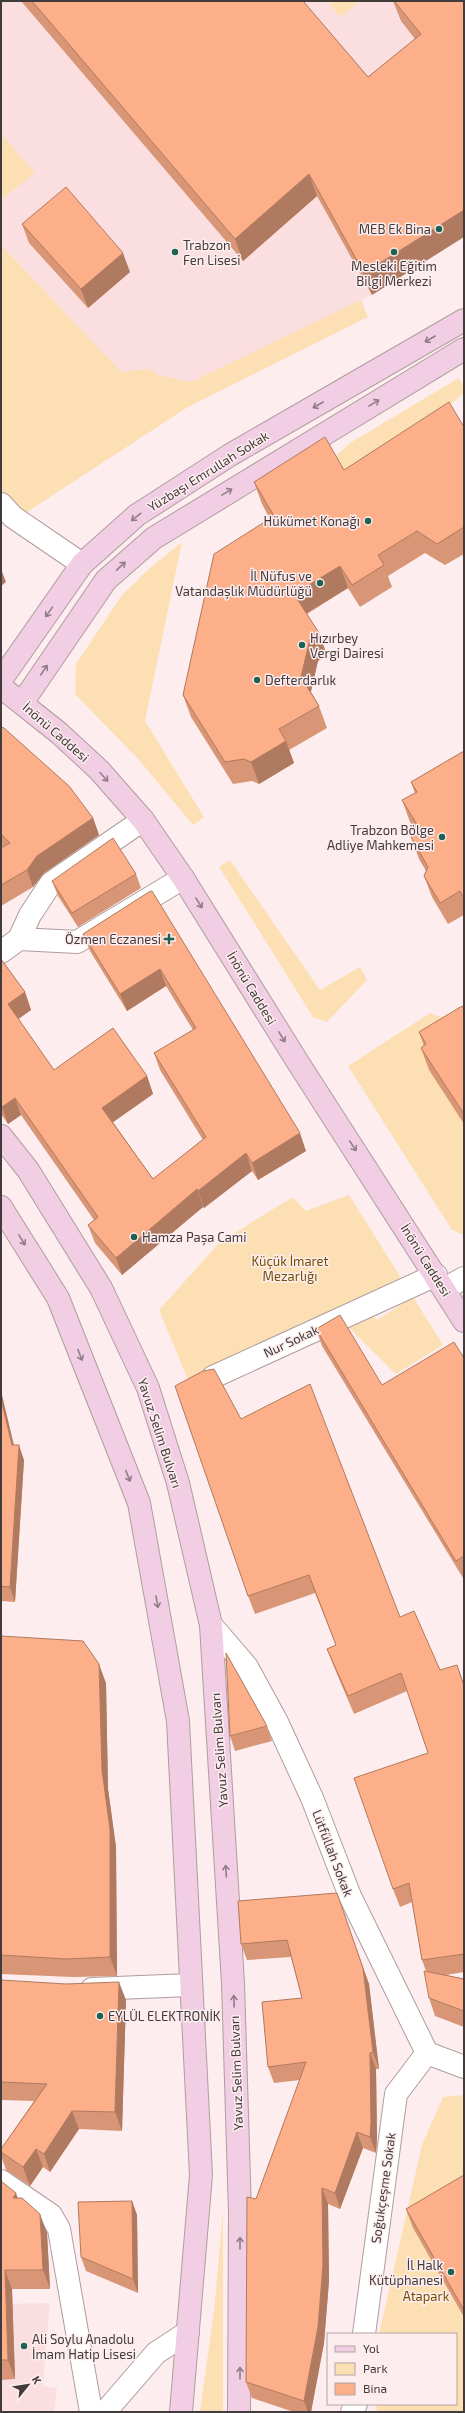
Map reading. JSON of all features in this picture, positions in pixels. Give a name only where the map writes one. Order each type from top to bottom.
[{"type":"main road","name":"Yüzbaşı Emrullah Sokak","points":[[1,680],[82,564],[138,515],[204,472],[464,320]]},
{"type":"main road","points":[[22,703],[106,580],[154,538],[464,350]]},
{"type":"main road","name":"İnönü Caddesi","points":[[1,687],[59,732],[98,770],[143,820],[183,878],[297,1061],[464,1321]]},
{"type":"main road","name":"Yavuz Selim Bulvarı","points":[[1,1136],[28,1170],[101,1288],[148,1388],[178,1483],[211,1625],[233,1983],[240,2213],[240,2412]]},
{"type":"main road","points":[[1,1207],[58,1298],[139,1503],[178,1721],[190,1985],[201,2175],[181,2412]]},
{"type":"street","points":[[1,504],[13,517],[82,564]]},
{"type":"street","points":[[1,952],[19,939],[30,915],[51,883],[143,820]]},
{"type":"street","points":[[19,939],[77,942],[183,878]]},
{"type":"street","name":"Nur Sokak","points":[[212,1377],[440,1282],[464,1278]]},
{"type":"street","name":"Lütfüllah Sokak","points":[[211,1625],[247,1668],[277,1722],[312,1798],[350,1896],[427,2053]]},
{"type":"street","points":[[73,1990],[190,1985]]},
{"type":"street","points":[[427,2053],[464,2067]]},
{"type":"street","name":"Soğukçeşme Sokak","points":[[364,2333],[396,2094],[427,2053]]},
{"type":"street","points":[[1,2181],[51,2215],[59,2229],[91,2412]]},
{"type":"street","points":[[105,2412],[156,2353],[188,2332]]},
{"type":"shaded area","name":"Trabzon Fen Lisesi","points":[[1,1],[425,1],[429,56],[325,209],[372,295],[361,300],[368,317],[188,407],[1,490]]},
{"type":"shaded area","name":"Ali Soylu Anadolu İmam Hatip Lisesi","points":[[50,2303],[43,2386],[57,2388],[54,2412],[1,2412],[1,2304]]},
{"type":"green space","points":[[328,1],[361,1],[340,17]]},
{"type":"green space","points":[[1,134],[35,173],[1,200]]},
{"type":"green space","points":[[1,245],[121,372],[150,369],[157,375],[191,382],[361,300],[368,317],[188,407],[24,514],[1,490]]},
{"type":"green space","points":[[459,378],[464,386],[464,393],[352,491],[333,459],[350,443]]},
{"type":"green space","points":[[182,542],[145,721],[204,817],[193,825],[140,761],[75,694],[76,664],[122,595],[150,568]]},
{"type":"green space","points":[[230,860],[320,990],[360,967],[367,980],[327,1022],[313,1017],[219,867]]},
{"type":"green space","points":[[430,1013],[464,1026],[429,1070],[464,1123],[464,1235],[452,1230],[348,1066]]},
{"type":"green space","name":"Küçük İmaret Mezarlığı","points":[[349,1195],[443,1345],[396,1374],[345,1324],[370,1312],[377,1320],[405,1302],[398,1290],[188,1380],[159,1310],[220,1242],[293,1197],[306,1211]]},
{"type":"green space","name":"Atapark","points":[[464,2095],[464,2412],[377,2412],[376,2405],[457,2405],[457,2333],[379,2333],[422,2145],[443,2097]]},
{"type":"green space","points":[[223,2210],[223,2412],[200,2412],[215,2302]]},
{"type":"building","points":[[32,1],[303,1],[368,77],[421,34],[394,1],[464,1],[464,210],[364,273],[309,174],[235,239]]},
{"type":"building","points":[[66,187],[123,253],[81,289],[22,224]]},
{"type":"building","points":[[449,402],[464,427],[464,527],[437,544],[417,531],[378,555],[384,565],[352,585],[340,566],[294,594],[319,633],[310,639],[301,677],[319,706],[279,729],[286,741],[251,762],[244,759],[225,762],[183,695],[214,554],[274,516],[254,482],[325,437],[344,470]]},
{"type":"building","points":[[1,727],[4,728],[69,786],[93,818],[37,856],[27,870],[1,885],[1,848],[10,843],[1,834]]},
{"type":"building","name":"Trabzon Bölge Adliye Mahkemesi","points":[[464,751],[464,898],[460,891],[440,903],[424,876],[428,867],[411,837],[421,831],[402,800],[417,792],[411,782]]},
{"type":"building","points":[[113,838],[136,874],[72,913],[52,881]]},
{"type":"building","points":[[152,891],[300,1133],[252,1163],[246,1153],[198,1191],[197,1189],[116,1258],[88,1225],[98,1217],[15,1098],[2,1107],[1,1105],[1,959],[25,992],[8,1004],[54,1070],[113,1028],[147,1076],[102,1108],[153,1179],[206,1137],[154,1053],[196,1028],[160,969],[120,994],[83,934]]},
{"type":"building","points":[[462,1006],[464,1009],[464,1114],[421,1048],[426,1044],[419,1032]]},
{"type":"building","points":[[340,1315],[382,1385],[454,1342],[464,1358],[464,1556],[456,1561],[316,1329]]},
{"type":"building","points":[[214,1369],[241,1419],[310,1384],[400,1617],[414,1611],[440,1670],[457,1665],[464,1686],[464,1954],[422,1960],[409,1883],[393,1889],[354,1778],[428,1753],[401,1673],[348,1696],[327,1649],[336,1645],[309,1575],[248,1596],[175,1386],[203,1371]]},
{"type":"building","points":[[1,1399],[12,1445],[19,1445],[10,1587],[1,1586]]},
{"type":"building","points":[[1,1636],[83,1641],[99,1664],[102,1770],[110,1829],[110,1957],[66,1959],[1,1955]]},
{"type":"building","points":[[226,1653],[267,1726],[230,1736]]},
{"type":"building","points":[[337,1893],[363,1968],[373,2052],[370,2053],[371,2123],[370,2137],[357,2132],[335,2193],[322,2188],[323,2265],[318,2327],[304,2401],[246,2382],[247,2197],[256,2199],[306,2062],[268,2067],[262,2002],[302,1998],[287,1940],[241,1944],[238,1901]]},
{"type":"building","points":[[424,1971],[464,1979],[464,2011],[429,1998]]},
{"type":"building","points":[[1,1980],[66,1984],[119,1982],[115,2112],[72,2111],[44,2154],[36,2149],[23,2167],[1,2152],[1,2149],[47,2084],[1,2082]]},
{"type":"building","name":"İl Halk Kütüphanesi","points":[[464,2175],[464,2310],[406,2209]]},
{"type":"building","points":[[1,2181],[16,2193],[13,2198],[22,2198],[40,2214],[43,2270],[5,2270],[8,2360],[1,2360]]},
{"type":"building","points":[[132,2201],[133,2279],[81,2257],[78,2202]]},
{"type":"place","name":"MEB Ek Bina","points":[[439,229]]},
{"type":"place","name":"Trabzon Fen Lisesi","points":[[175,252]]},
{"type":"place","name":"Mesleki Eğitim Bilgi Merkezi","points":[[394,252]]},
{"type":"place","name":"Hükümet Konağı","points":[[368,521]]},
{"type":"place","name":"İl Nüfus ve Vatandaşlık Müdürlüğü","points":[[320,583]]},
{"type":"place","name":"Hızırbey Vergi Dairesi","points":[[302,645]]},
{"type":"place","name":"Defterdarlık","points":[[257,680]]},
{"type":"place","name":"Trabzon Bölge Adliye Mahkemesi","points":[[442,837]]},
{"type":"place","name":"Özmen Eczanesi","points":[[169,939]]},
{"type":"place","name":"Hamza Paşa Cami","points":[[134,1237]]},
{"type":"place","name":"EYLÜL ELEKTRONİK","points":[[100,2016]]},
{"type":"place","name":"İl Halk Kütüphanesi","points":[[451,2272]]},
{"type":"place","name":"Ali Soylu Anadolu İmam Hatip Lisesi","points":[[24,2346]]}]
